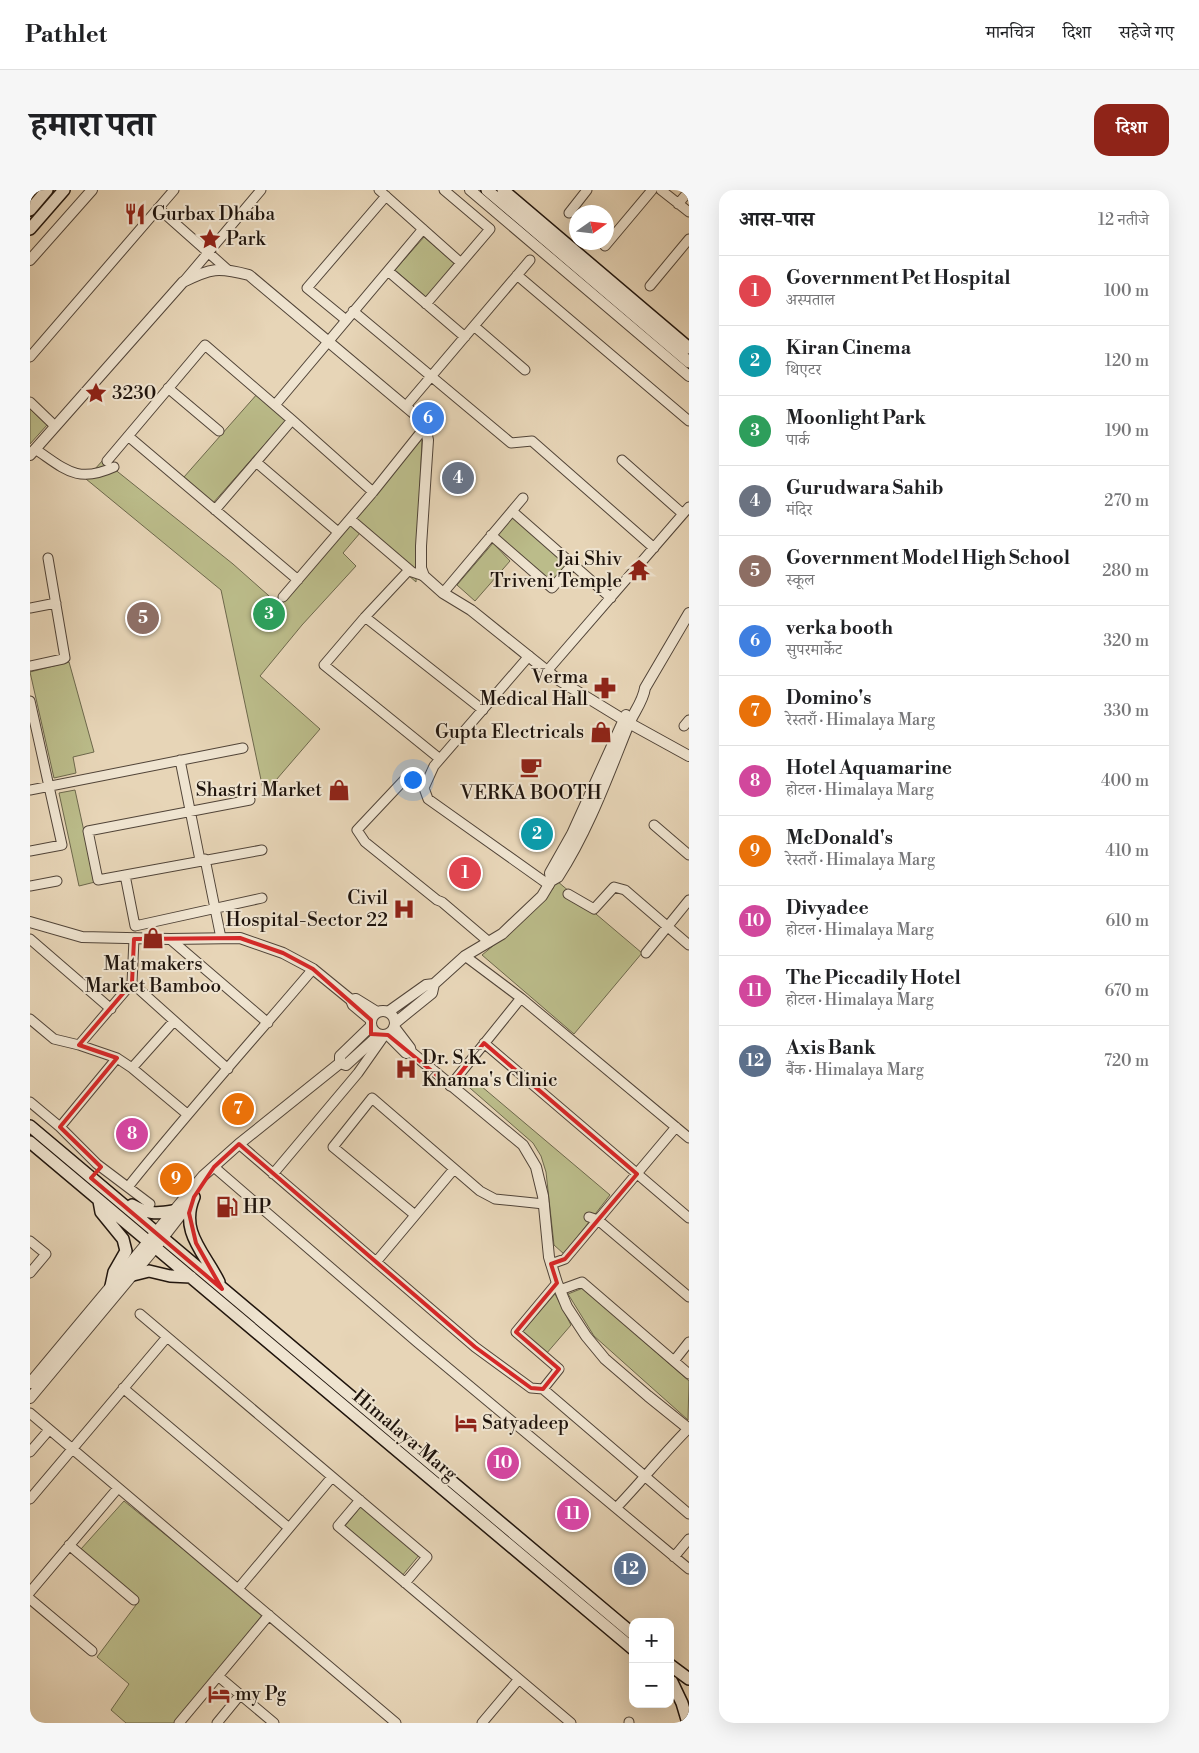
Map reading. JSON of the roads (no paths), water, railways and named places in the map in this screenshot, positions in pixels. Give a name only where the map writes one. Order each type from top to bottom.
[{"type":"main road","points":[[30,210],[47,190]]},
{"type":"main road","points":[[30,229],[64,190]]},
{"type":"main road","points":[[487,190],[689,362]]},
{"type":"main road","points":[[503,190],[689,348]]},
{"type":"main road","name":"Himalaya Marg","points":[[30,1126],[629,1631]]},
{"type":"main road","name":"Himalaya Marg","points":[[30,1142],[629,1646]]},
{"type":"main road","points":[[114,1197],[147,1213],[173,1211]]},
{"type":"main road","points":[[194,1197],[189,1213],[192,1234],[222,1289]]},
{"type":"main road","points":[[100,1201],[101,1212],[123,1239],[126,1251],[114,1272],[111,1286]]},
{"type":"main road","points":[[133,1275],[150,1271],[170,1276],[191,1277]]},
{"type":"main road","points":[[676,1675],[689,1680]]},
{"type":"main road","points":[[676,1675],[689,1703]]},
{"type":"main road","points":[[676,1675],[688,1723]]},
{"type":"street","points":[[30,260],[92,190]]},
{"type":"street","points":[[30,356],[174,190]]},
{"type":"street","points":[[261,190],[183,282],[33,452],[70,472],[86,475],[100,473],[110,464],[128,436],[205,345],[373,492]]},
{"type":"street","points":[[379,190],[461,263]]},
{"type":"street","points":[[426,304],[490,229],[444,190]]},
{"type":"street","points":[[470,190],[689,376]]},
{"type":"street","points":[[575,205],[587,190]]},
{"type":"street","points":[[614,235],[652,190]]},
{"type":"street","points":[[661,190],[689,212]]},
{"type":"street","points":[[678,204],[689,191]]},
{"type":"street","points":[[346,320],[307,288],[386,196]]},
{"type":"street","points":[[158,208],[228,270]]},
{"type":"street","points":[[275,405],[423,229]]},
{"type":"street","points":[[650,286],[689,239]]},
{"type":"street","points":[[406,406],[530,260]]},
{"type":"street","points":[[183,282],[206,271],[228,270],[249,276],[424,422],[428,440],[421,561],[424,576],[443,593],[471,610],[547,671],[626,722],[689,756]]},
{"type":"street","points":[[388,271],[465,337]]},
{"type":"street","points":[[517,275],[689,421]]},
{"type":"street","points":[[354,311],[511,443],[532,442],[654,548]]},
{"type":"street","points":[[474,326],[525,370]]},
{"type":"street","points":[[168,388],[219,431]]},
{"type":"street","points":[[30,402],[55,426]]},
{"type":"street","points":[[215,510],[292,420]]},
{"type":"street","points":[[283,597],[373,492],[425,427]]},
{"type":"street","points":[[128,436],[298,580]]},
{"type":"street","points":[[547,671],[686,510],[622,460]]},
{"type":"street","points":[[256,462],[338,532]]},
{"type":"street","points":[[443,593],[523,498]]},
{"type":"street","points":[[512,511],[611,598]]},
{"type":"street","points":[[350,519],[414,574],[424,576]]},
{"type":"street","points":[[492,535],[552,588],[573,564]]},
{"type":"street","points":[[30,666],[63,660],[65,658],[48,558]]},
{"type":"street","points":[[409,570],[324,665],[440,759]]},
{"type":"street","points":[[30,608],[56,603]]},
{"type":"street","points":[[340,1063],[340,1056],[377,1018],[426,985],[434,984],[465,956],[502,934],[542,896],[550,883],[550,873],[572,834],[640,691],[645,688],[689,613]]},
{"type":"street","points":[[365,617],[483,710]]},
{"type":"street","points":[[529,656],[434,766],[424,788],[428,799],[550,883]]},
{"type":"street","points":[[30,701],[33,728],[49,786],[62,845],[30,851]]},
{"type":"street","points":[[30,790],[243,748]]},
{"type":"street","points":[[180,760],[190,811],[215,908],[220,938]]},
{"type":"street","points":[[405,780],[357,830],[365,842],[442,902],[489,942]]},
{"type":"street","points":[[250,800],[88,831],[98,880],[262,850]]},
{"type":"street","points":[[654,825],[689,855]]},
{"type":"street","points":[[125,875],[135,926],[262,898]]},
{"type":"street","points":[[30,886],[57,881]]},
{"type":"street","points":[[568,894],[594,909],[614,887],[624,890],[689,945]]},
{"type":"street","points":[[646,952],[689,900]]},
{"type":"street","points":[[30,922],[82,937],[240,938],[283,953],[313,969],[351,1000],[353,1005],[377,1018],[393,1017],[388,1031],[358,1073],[272,1174]]},
{"type":"street","points":[[79,1045],[132,983],[134,938]]},
{"type":"street","points":[[30,939],[111,1009]]},
{"type":"street","points":[[170,939],[268,1023]]},
{"type":"street","points":[[465,956],[521,998],[689,1138]]},
{"type":"street","points":[[128,1187],[187,1114],[313,969]]},
{"type":"street","points":[[132,983],[228,1069]]},
{"type":"street","points":[[160,1235],[173,1211],[203,1176],[239,1144],[340,1063],[346,1064],[388,1031],[432,993],[434,984]]},
{"type":"street","points":[[450,1086],[521,998]]},
{"type":"street","points":[[377,1018],[375,1033],[388,1031]]},
{"type":"street","points":[[30,1019],[54,1039],[117,1058],[132,1068],[187,1114]]},
{"type":"street","points":[[132,1068],[174,1021]]},
{"type":"street","points":[[388,1031],[406,1052],[411,1052],[523,1145],[536,1167],[544,1204],[549,1257],[558,1286],[568,1307],[586,1336],[605,1359],[689,1428],[616,1508]]},
{"type":"street","points":[[484,1043],[689,1218]]},
{"type":"street","points":[[60,1127],[117,1058]]},
{"type":"street","points":[[415,1215],[333,1147],[372,1098],[480,1191],[495,1199],[544,1204]]},
{"type":"street","points":[[30,1102],[60,1127],[101,1167],[150,1204]]},
{"type":"street","points":[[551,1264],[565,1259],[594,1219],[637,1174],[676,1127]]},
{"type":"street","points":[[239,1144],[475,1347],[531,1388],[543,1389],[689,1514]]},
{"type":"street","points":[[91,1178],[101,1167]]},
{"type":"street","points":[[30,1398],[133,1275],[152,1245],[194,1197],[214,1167]]},
{"type":"street","points":[[214,1167],[417,1342],[689,1569]]},
{"type":"street","points":[[376,1262],[454,1169]]},
{"type":"street","points":[[594,1219],[689,1297]]},
{"type":"street","points":[[30,1241],[46,1254],[30,1273]]},
{"type":"street","points":[[30,1383],[111,1286],[152,1245]]},
{"type":"street","points":[[543,1389],[559,1369],[516,1332],[558,1286],[582,1282],[689,1374]]},
{"type":"street","points":[[140,1314],[427,1557],[406,1583]]},
{"type":"street","points":[[30,1499],[167,1336]]},
{"type":"street","points":[[674,1361],[689,1342]]},
{"type":"street","points":[[123,1388],[289,1528]]},
{"type":"street","points":[[30,1413],[396,1723]]},
{"type":"street","points":[[30,1452],[49,1430]]},
{"type":"street","points":[[238,1589],[332,1477]]},
{"type":"street","points":[[30,1592],[118,1488]]},
{"type":"street","points":[[360,1500],[338,1526],[571,1723]]},
{"type":"street","points":[[674,1557],[689,1539]]},
{"type":"street","points":[[69,1545],[134,1600]]},
{"type":"street","points":[[30,1599],[92,1651]]},
{"type":"street","points":[[178,1723],[269,1615]]},
{"type":"street","points":[[218,1676],[274,1723]]},
{"type":"street","points":[[482,1723],[519,1679]]},
{"type":"street","points":[[218,1723],[240,1694]]},
{"type":"place","name":"Gurbax Dhaba","points":[[135,214]]},
{"type":"place","name":"Park","points":[[210,239]]},
{"type":"place","name":"3230","points":[[96,393]]},
{"type":"place","name":"verka booth","points":[[428,418]]},
{"type":"place","name":"Gurudwara Sahib","points":[[458,478]]},
{"type":"place","name":"Jai Shiv Triveni Temple","points":[[639,570]]},
{"type":"place","name":"Moonlight Park","points":[[269,614]]},
{"type":"place","name":"Government Model High School","points":[[143,618]]},
{"type":"place","name":"Verma Medical Hall","points":[[605,688]]},
{"type":"place","name":"Gupta Electricals","points":[[601,732]]},
{"type":"place","name":"VERKA BOOTH","points":[[531,767]]},
{"type":"place","name":"Shastri Market","points":[[339,790]]},
{"type":"place","name":"Kiran Cinema","points":[[537,834]]},
{"type":"place","name":"Government Pet Hospital","points":[[465,873]]},
{"type":"place","name":"Civil Hospital-Sector 22","points":[[404,909]]},
{"type":"place","name":"Mat makers Market Bamboo","points":[[153,938]]},
{"type":"place","name":"Dr. S.K. Khanna's Clinic","points":[[406,1069]]},
{"type":"place","name":"Domino's","points":[[238,1109]]},
{"type":"place","name":"Hotel Aquamarine","points":[[132,1134]]},
{"type":"place","name":"McDonald's","points":[[176,1179]]},
{"type":"place","name":"HP","points":[[227,1207]]},
{"type":"place","name":"Satyadeep","points":[[466,1423]]},
{"type":"place","name":"Divyadee","points":[[503,1463]]},
{"type":"place","name":"The Piccadily Hotel","points":[[573,1514]]},
{"type":"place","name":"Axis Bank","points":[[630,1569]]},
{"type":"place","name":"my Pg","points":[[219,1694]]}]
